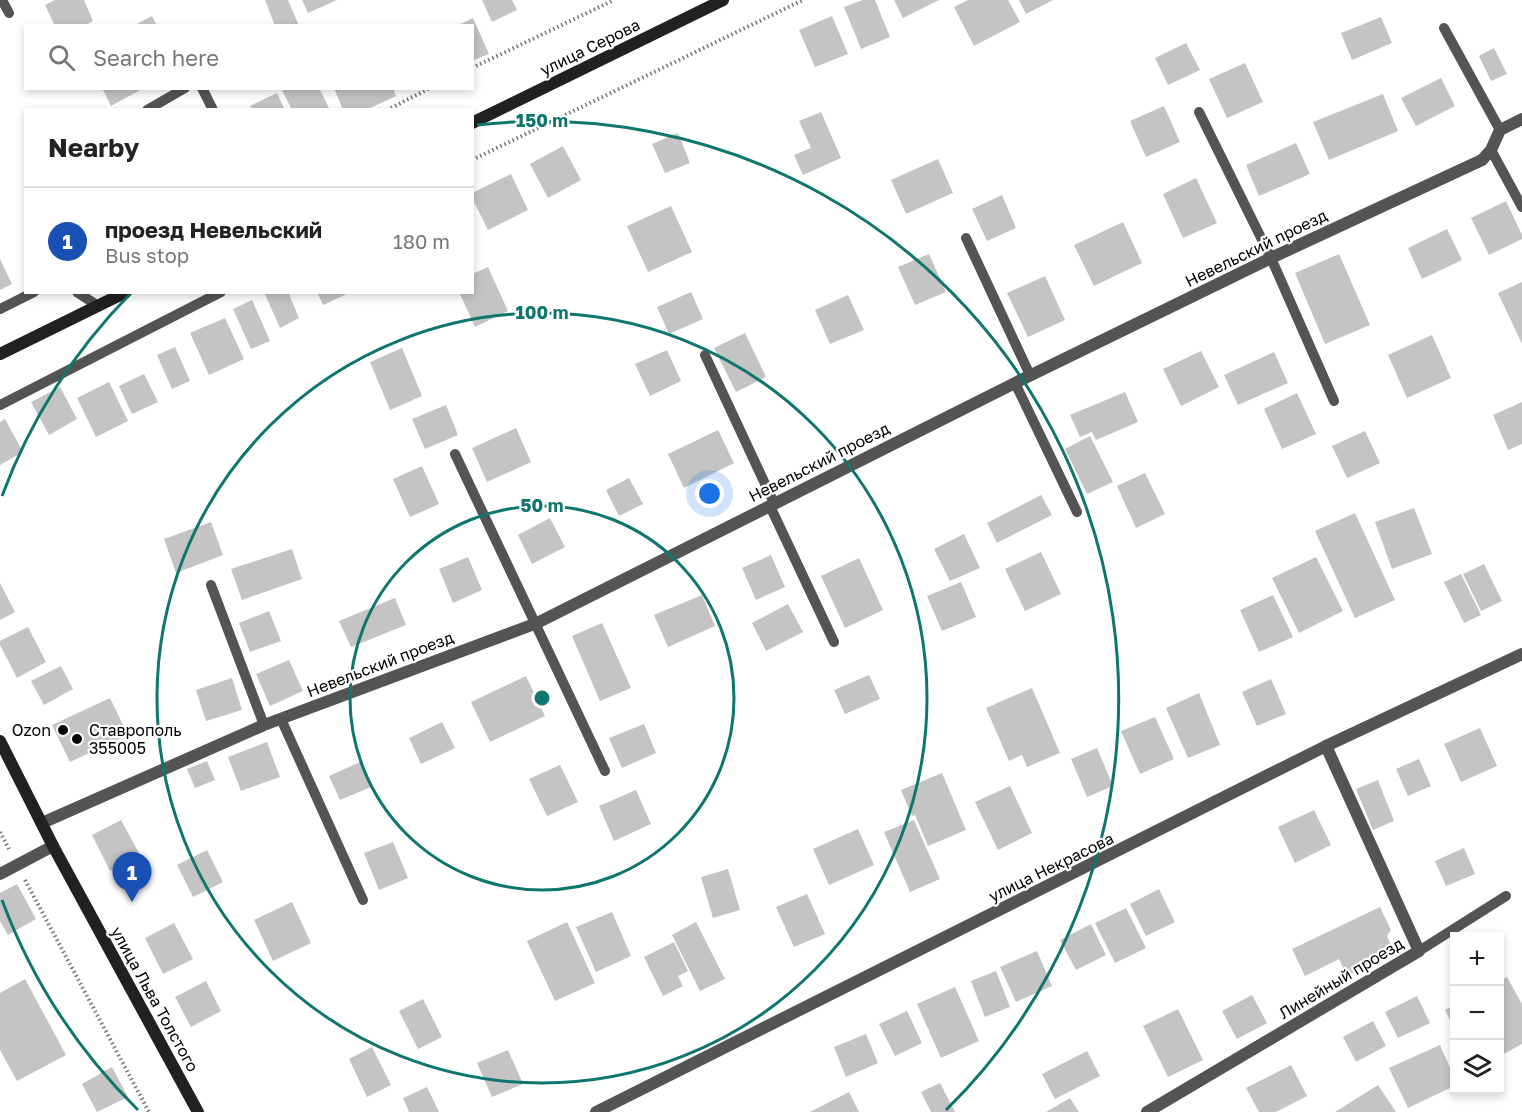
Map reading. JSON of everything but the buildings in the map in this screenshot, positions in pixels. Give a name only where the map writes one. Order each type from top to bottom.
[{"type":"main road","name":"улица Серова","points":[[474,122],[723,0]]},
{"type":"main road","points":[[0,354],[122,294]]},
{"type":"main road","name":"улица Льва Толстого","points":[[0,741],[53,846],[198,1112]]},
{"type":"street","points":[[1491,150],[1500,130],[1522,119]]},
{"type":"street","name":"Невельский проезд","points":[[42,824],[264,725],[537,623],[1030,375],[1271,258],[1482,160],[1491,150]]},
{"type":"street","name":"улица Некрасова","points":[[596,1112],[1326,746],[1522,654]]},
{"type":"street","name":"Линейный проезд","points":[[1147,1112],[1419,951],[1326,746]]},
{"type":"street","points":[[0,874],[53,846]]},
{"type":"lane","points":[[2,0],[9,13]]},
{"type":"lane","points":[[1444,28],[1500,130]]},
{"type":"lane","points":[[150,108],[182,90]]},
{"type":"lane","points":[[203,90],[212,108]]},
{"type":"lane","points":[[1199,112],[1271,258],[1335,401]]},
{"type":"lane","points":[[1491,150],[1522,207]]},
{"type":"lane","points":[[966,238],[1030,375]]},
{"type":"lane","points":[[0,309],[30,294]]},
{"type":"lane","points":[[80,294],[98,306]]},
{"type":"lane","points":[[0,405],[218,294]]},
{"type":"lane","points":[[705,355],[834,642]]},
{"type":"lane","points":[[1015,383],[1077,512]]},
{"type":"lane","points":[[455,454],[537,623],[605,771]]},
{"type":"lane","points":[[211,585],[264,725]]},
{"type":"lane","points":[[281,719],[363,900]]},
{"type":"lane","points":[[1419,951],[1506,896]]},
{"type":"path","points":[[474,67],[614,0]]},
{"type":"path","points":[[474,159],[803,0]]},
{"type":"path","points":[[391,108],[426,90]]},
{"type":"path","points":[[0,832],[149,1112]]},
{"type":"place","name":"Ozon","points":[[63,730]]},
{"type":"place","name":"Ставрополь 355005","points":[[77,739]]},
{"type":"place","name":"проезд Невельский","points":[[132,902]]}]
